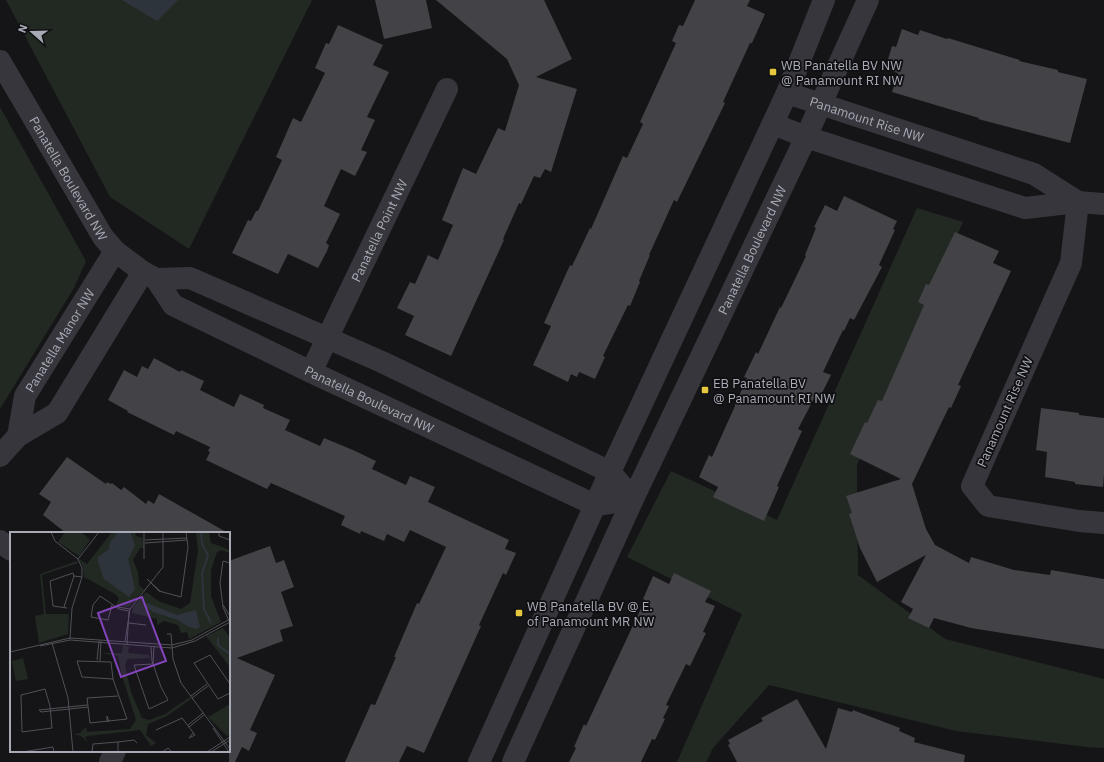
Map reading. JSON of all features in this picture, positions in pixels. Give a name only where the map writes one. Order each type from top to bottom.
[{"type":"street","points":[[478,762],[610,472],[787,93],[824,0]]},
{"type":"street","name":"Panatella Boulevard NW","points":[[513,762],[633,499],[806,137],[868,0]]},
{"type":"street","name":"Panatella Boulevard NW","points":[[0,61],[103,237],[115,251],[150,276],[173,305],[596,505]]},
{"type":"street","name":"Panatella Point NW","points":[[312,372],[447,89]]},
{"type":"street","name":"Panamount Rise NW","points":[[787,93],[1034,174],[1078,202]]},
{"type":"street","name":"Panamount Rise NW","points":[[772,124],[806,137],[1025,208],[1078,202],[1104,204]]},
{"type":"street","name":"Panamount Rise NW","points":[[1078,202],[1071,263],[972,486],[988,506],[1079,522],[1104,523]]},
{"type":"street","name":"Panatella Manor NW","points":[[18,436],[25,396],[115,251]]},
{"type":"street","points":[[0,456],[18,436],[57,413],[150,276],[190,278],[382,362],[610,472],[633,499]]},
{"type":"street","points":[[596,505],[633,499]]},
{"type":"street","points":[[0,541],[10,549]]},
{"type":"street","points":[[110,762],[115,752]]},
{"type":"shaded area","points":[[6,0],[312,0],[189,249],[110,197]]},
{"type":"shaded area","points":[[122,0],[178,0],[157,21]]},
{"type":"shaded area","points":[[0,107],[86,261],[74,288],[0,409]]},
{"type":"shaded area","points":[[917,208],[963,222],[857,465],[858,575],[945,639],[1104,679],[1104,748],[956,731],[769,685],[713,748],[706,762],[677,762],[742,614],[627,557],[671,471],[777,520]]},
{"type":"building","points":[[375,0],[426,0],[432,28],[384,39]]},
{"type":"building","points":[[436,0],[544,0],[572,59],[536,77],[577,89],[551,172],[545,169],[540,178],[534,176],[521,204],[519,203],[503,239],[504,240],[451,356],[405,335],[414,316],[397,308],[410,282],[415,284],[428,255],[438,260],[453,225],[442,220],[463,168],[476,174],[498,128],[505,131],[519,85],[507,59]]},
{"type":"building","points":[[695,0],[750,0],[747,6],[765,14],[723,102],[725,103],[677,202],[674,200],[649,255],[630,306],[628,305],[603,356],[605,357],[595,379],[579,372],[577,377],[571,374],[568,382],[533,365],[551,326],[544,323],[570,265],[572,266],[590,228],[591,229],[623,156],[627,158],[643,124],[640,122],[676,43],[672,41],[679,25],[683,26]]},
{"type":"building","points":[[338,25],[383,45],[373,65],[389,72],[367,117],[375,120],[361,150],[367,152],[355,176],[341,169],[324,206],[340,214],[326,243],[329,245],[318,268],[288,254],[278,274],[232,253],[248,220],[251,221],[256,211],[258,211],[282,160],[276,157],[293,118],[301,122],[325,73],[315,68],[326,43],[329,44]]},
{"type":"building","points":[[902,29],[918,35],[920,30],[1020,60],[1019,61],[1058,70],[1058,72],[1087,79],[1070,143],[978,119],[979,118],[892,92],[898,73],[885,69],[892,46],[896,47]]},
{"type":"building","points":[[844,196],[897,221],[893,229],[895,230],[879,265],[882,267],[854,320],[850,318],[844,331],[843,330],[823,372],[831,375],[821,395],[817,393],[798,429],[802,431],[777,486],[779,487],[764,521],[713,497],[718,487],[699,477],[709,455],[712,457],[747,378],[744,377],[756,352],[758,354],[806,256],[805,255],[816,228],[814,227],[825,205],[837,211]]},
{"type":"building","points":[[955,232],[999,251],[993,263],[1011,271],[958,385],[961,386],[951,408],[949,407],[912,484],[926,529],[935,545],[969,563],[971,557],[1014,570],[1050,575],[1051,570],[1104,579],[1104,649],[971,628],[934,618],[929,628],[908,618],[913,609],[901,602],[926,555],[877,582],[860,548],[849,514],[852,513],[846,496],[901,479],[850,454],[865,422],[867,423],[878,400],[882,401],[924,305],[918,302],[926,284],[929,285]]},
{"type":"building","points":[[154,358],[180,372],[181,370],[204,381],[200,390],[234,407],[240,394],[264,405],[263,408],[290,420],[285,430],[320,446],[324,438],[353,450],[376,461],[372,469],[406,485],[410,476],[435,487],[428,502],[509,540],[505,549],[516,553],[506,575],[503,573],[479,625],[481,626],[424,753],[407,746],[399,762],[345,762],[371,704],[375,705],[417,603],[419,604],[446,547],[410,530],[404,542],[387,534],[384,541],[361,531],[360,534],[341,525],[345,516],[271,483],[267,489],[206,460],[210,452],[208,451],[210,447],[176,431],[174,435],[127,412],[128,411],[108,400],[124,370],[137,377],[142,366],[148,369]]},
{"type":"building","points":[[1041,408],[1104,418],[1103,487],[1075,484],[1075,482],[1045,477],[1047,452],[1036,450]]},
{"type":"building","points":[[67,457],[106,484],[107,482],[112,483],[121,490],[124,487],[146,504],[148,500],[154,504],[159,494],[226,532],[65,532],[43,515],[51,502],[39,494]]},
{"type":"building","points":[[270,546],[276,563],[284,560],[294,587],[281,592],[293,626],[280,630],[283,641],[237,658],[275,675],[250,730],[257,733],[249,751],[242,747],[235,762],[229,762],[230,561]]},
{"type":"building","points":[[674,573],[711,591],[705,602],[715,606],[703,632],[706,633],[690,666],[686,664],[666,705],[669,706],[663,718],[665,719],[655,740],[652,739],[641,762],[569,762],[576,748],[574,747],[584,724],[586,726],[645,600],[643,599],[653,576],[669,584]]},
{"type":"building","points":[[797,699],[826,749],[838,708],[852,712],[853,710],[900,728],[899,731],[915,738],[914,742],[965,755],[964,762],[737,762],[728,745],[730,744],[728,740],[763,721],[761,718]]},
{"type":"place","name":"WB Panatella BV NW @ Panamount RI NW","points":[[773,72]]},
{"type":"place","name":"EB Panatella BV @ Panamount RI NW","points":[[705,390]]},
{"type":"place","name":"WB Panatella BV @ E. of Panamount MR NW","points":[[519,613]]}]
